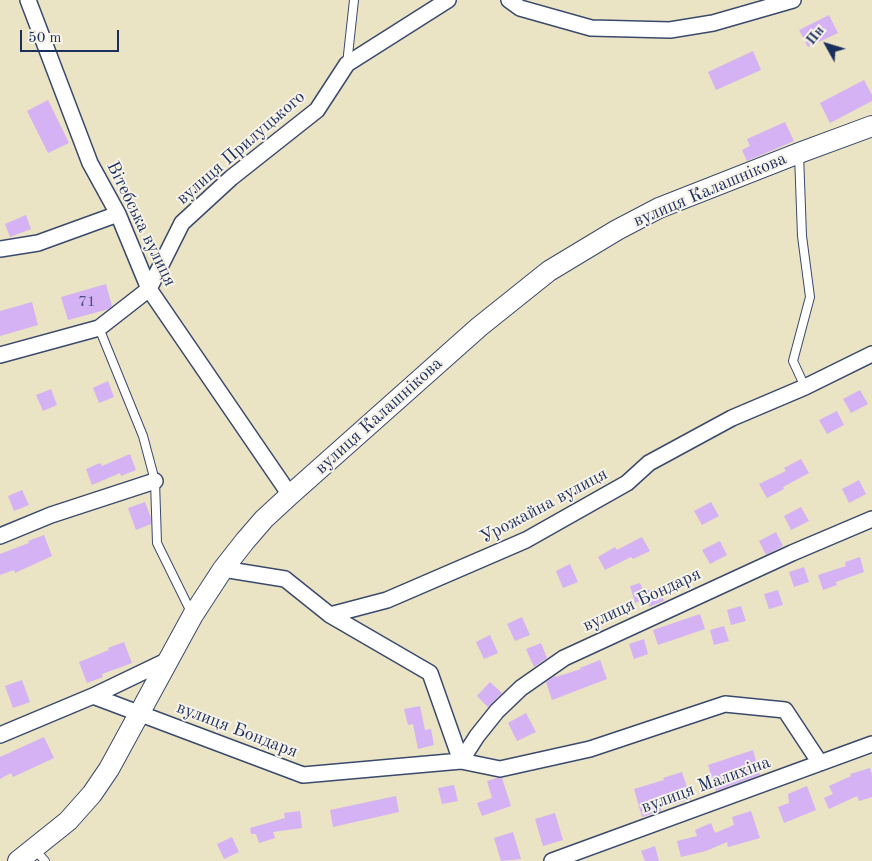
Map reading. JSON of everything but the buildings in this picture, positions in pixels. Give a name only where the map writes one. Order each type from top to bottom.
[{"type":"street","name":"Вітебська вулиця","points":[[28,0],[90,164],[118,214],[149,289],[290,495]]},
{"type":"street","name":"вулиця Прилуцького","points":[[149,289],[182,224],[231,178],[317,110],[347,64],[448,0]]},
{"type":"street","points":[[509,0],[520,8],[591,28],[670,30],[713,24],[793,0]]},
{"type":"street","name":"вулиця Калашнікова","points":[[18,861],[40,855],[92,794],[109,769],[193,615],[223,569],[251,533],[290,495],[479,327],[548,271],[583,249],[659,208],[872,126]]},
{"type":"street","points":[[0,249],[38,243],[118,214]]},
{"type":"street","points":[[0,355],[99,328],[149,289]]},
{"type":"street","name":"Урожайна вулиця","points":[[330,615],[386,600],[526,540],[627,483],[649,463],[732,418],[804,387],[872,354]]},
{"type":"street","points":[[0,536],[51,515],[155,481]]},
{"type":"street","name":"вулиця Бондаря","points":[[461,761],[477,736],[497,711],[521,688],[564,658],[792,553],[872,519]]},
{"type":"street","points":[[223,569],[285,579],[330,615],[430,673],[461,761]]},
{"type":"street","points":[[0,735],[93,696],[168,660]]},
{"type":"street","name":"вулиця Бондаря","points":[[93,696],[303,775],[461,761],[500,769],[590,749],[725,704],[785,710],[820,763]]},
{"type":"street","name":"вулиця Малихіна","points":[[552,861],[872,744]]},
{"type":"lane","points":[[347,64],[354,0]]},
{"type":"lane","points":[[799,153],[802,236],[810,297],[793,361],[804,387]]},
{"type":"lane","points":[[99,328],[143,436],[155,481],[157,543],[193,615]]}]
